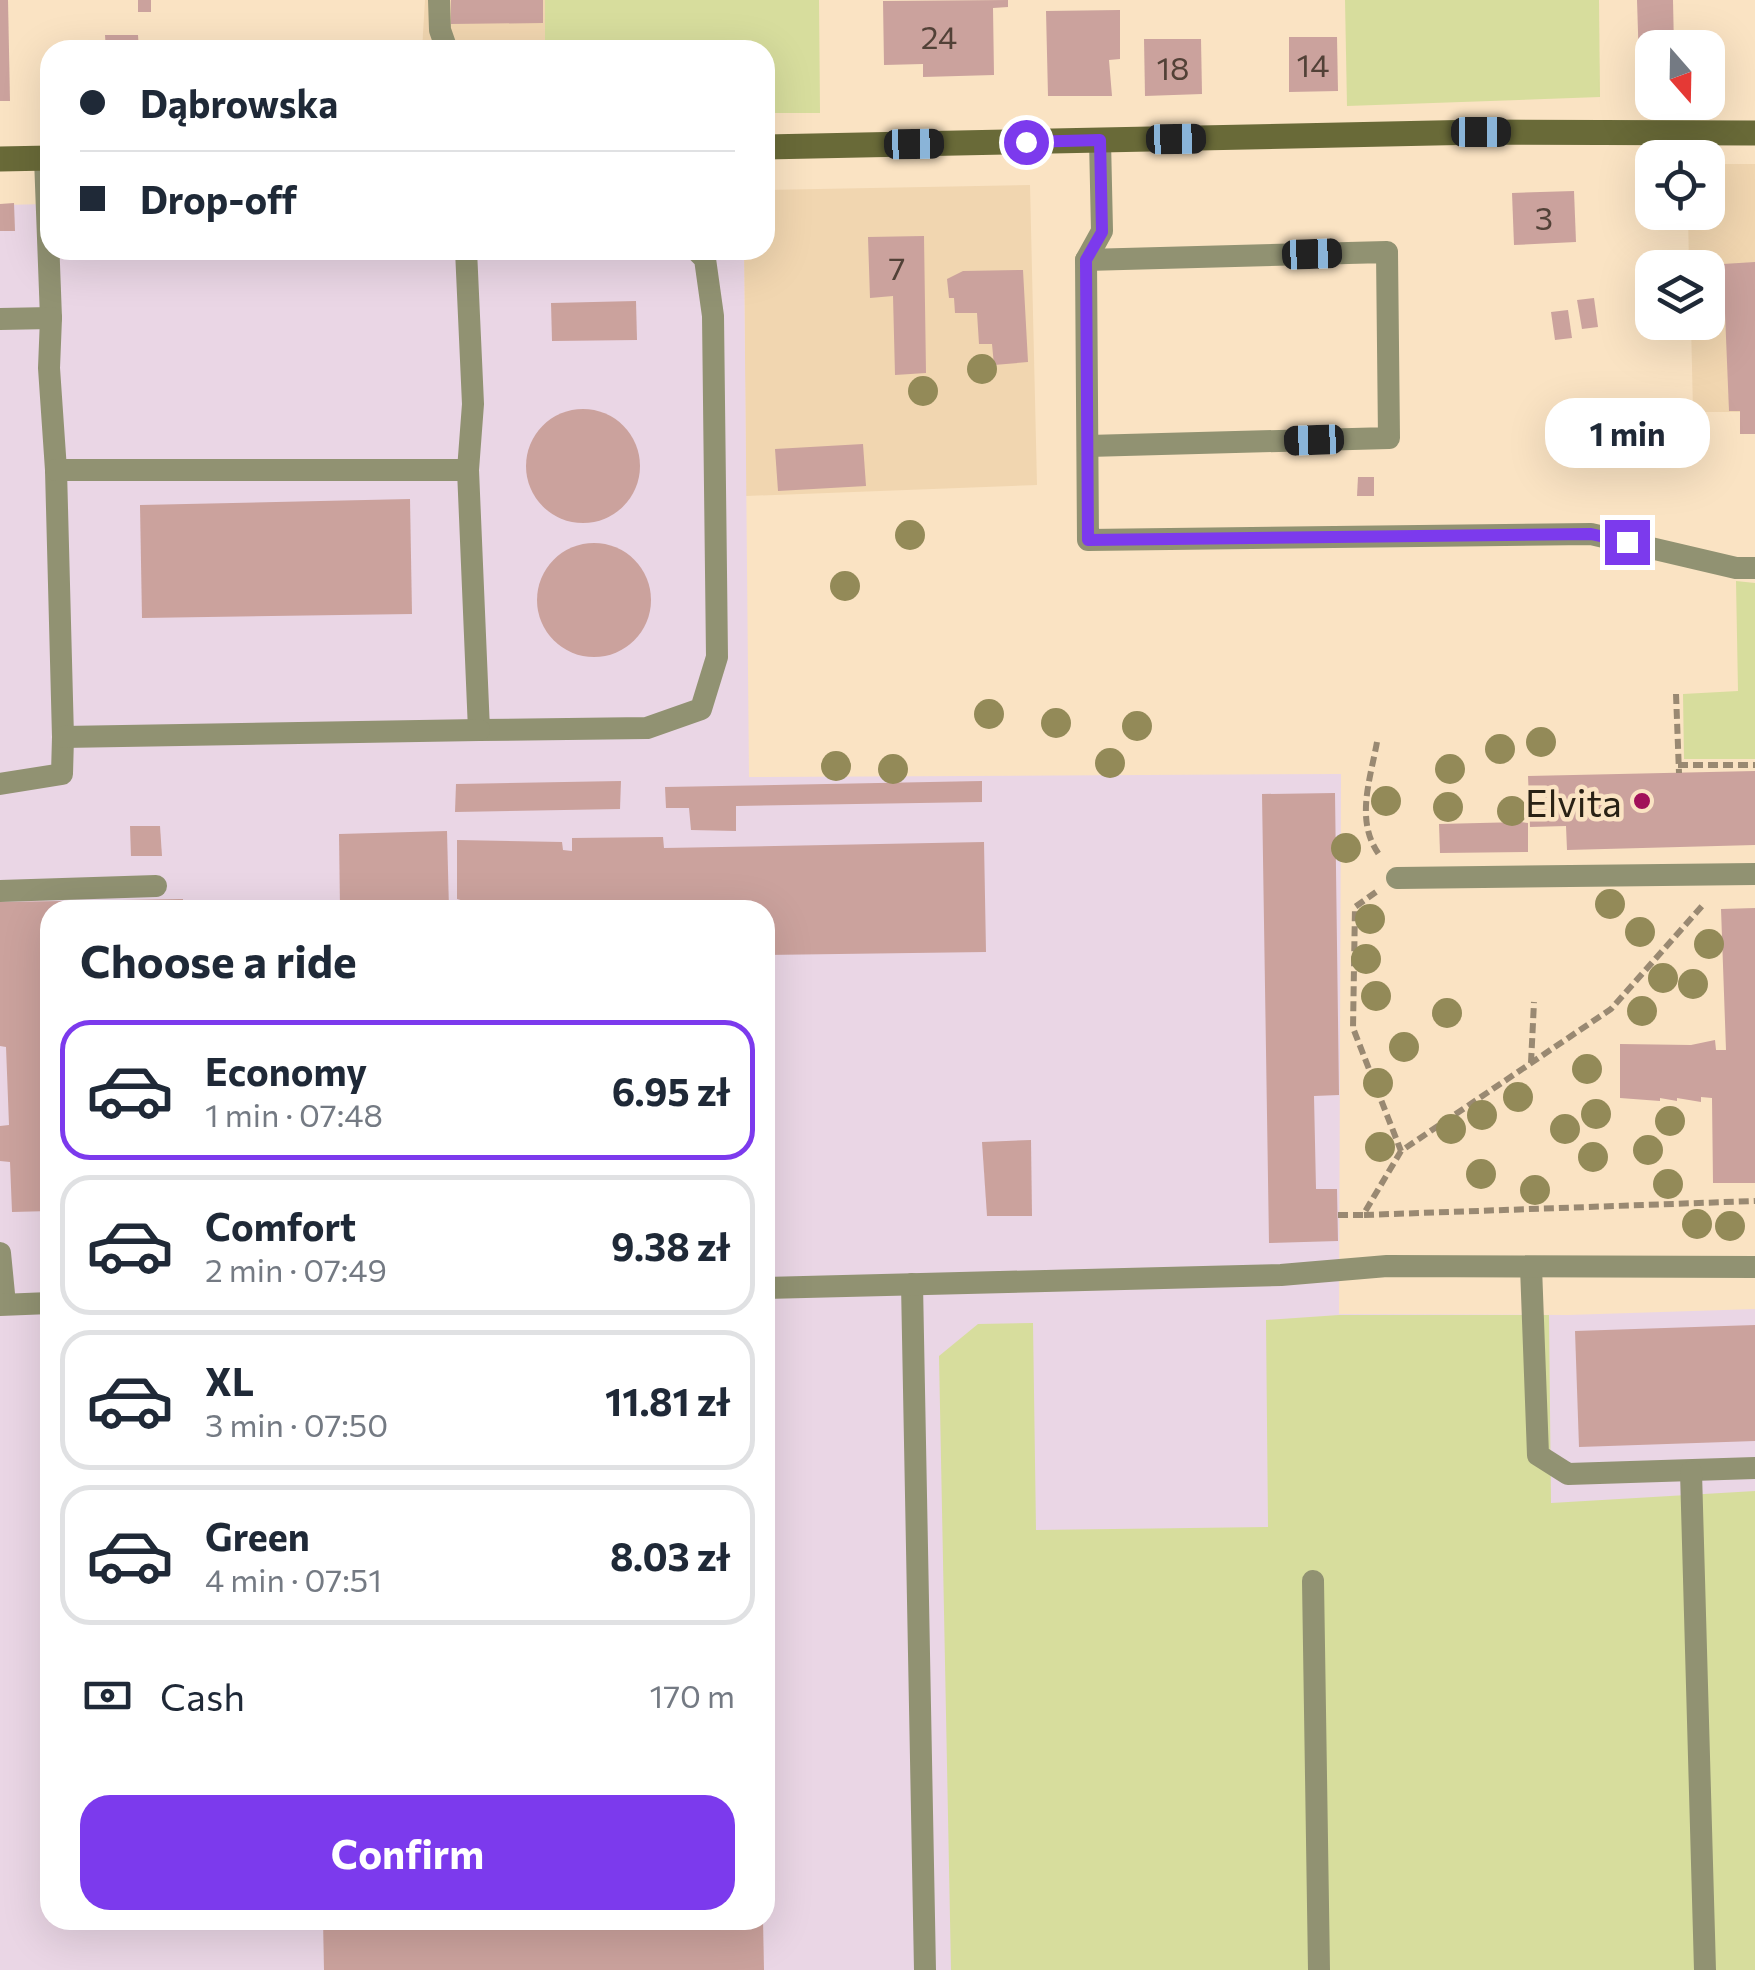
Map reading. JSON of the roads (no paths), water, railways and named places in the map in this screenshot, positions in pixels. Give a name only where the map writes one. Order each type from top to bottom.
[{"type":"street","points":[[775,146],[1481,132],[1755,132]]},
{"type":"street","points":[[0,159],[40,158]]},
{"type":"lane","points":[[438,0],[444,40]]},
{"type":"lane","points":[[1100,140],[1102,232],[1086,260],[1088,540],[1591,534],[1736,568],[1755,568]]},
{"type":"lane","points":[[1086,260],[1387,252],[1389,401],[1389,438],[1088,446]]},
{"type":"lane","points":[[0,784],[62,774],[49,260]]},
{"type":"lane","points":[[466,260],[473,404],[468,470],[479,730]]},
{"type":"lane","points":[[63,738],[647,728],[701,708],[717,657],[713,316],[705,260]]},
{"type":"lane","points":[[0,318],[51,318]]},
{"type":"lane","points":[[56,470],[468,470]]},
{"type":"lane","points":[[1397,878],[1755,874]]},
{"type":"lane","points":[[0,892],[156,886]]},
{"type":"lane","points":[[0,1253],[3,1304],[40,1304]]},
{"type":"lane","points":[[775,1288],[1281,1274],[1387,1266],[1755,1266]]},
{"type":"lane","points":[[1531,1267],[1538,1455],[1568,1474],[1755,1468]]},
{"type":"lane","points":[[912,1284],[925,1970]]},
{"type":"lane","points":[[1691,1472],[1705,1970]]},
{"type":"lane","points":[[1313,1581],[1319,1970]]},
{"type":"place","name":"Elvita","points":[[1642,801]]}]
